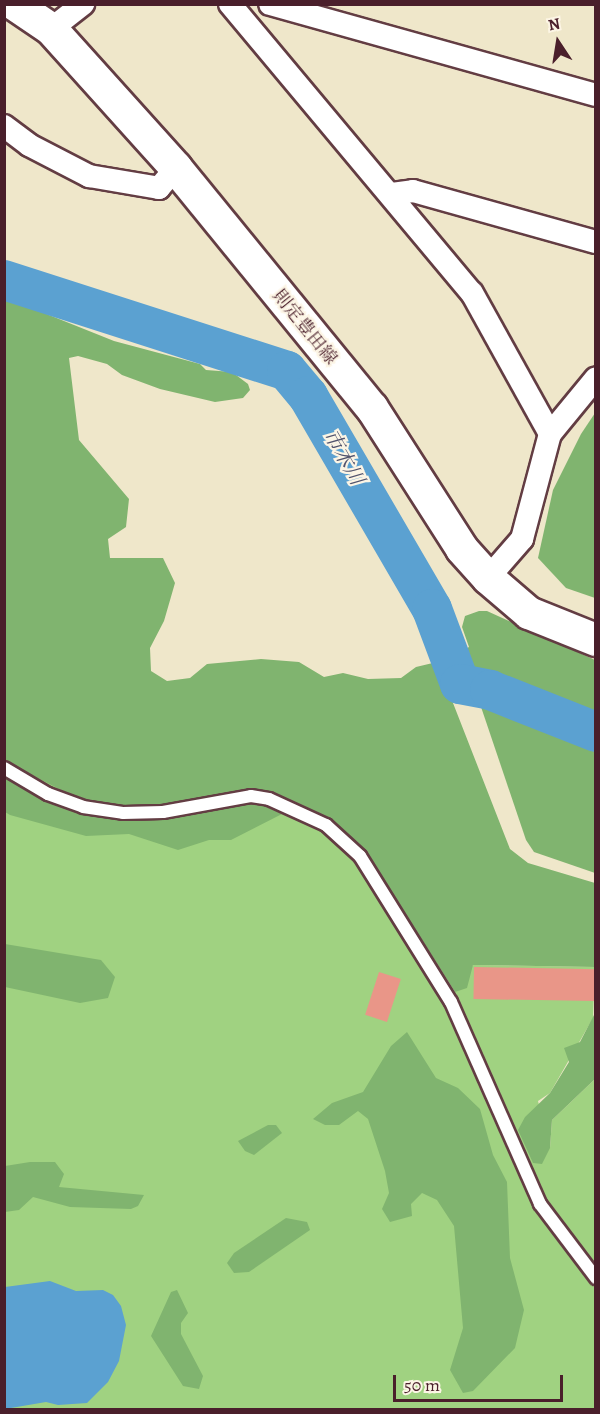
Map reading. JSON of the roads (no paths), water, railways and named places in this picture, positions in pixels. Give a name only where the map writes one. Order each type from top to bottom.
[{"type":"main road","name":"則定豊田線","points":[[14,4],[51,29],[176,168],[372,408],[462,549],[488,578],[529,612],[596,640]]},
{"type":"street","points":[[51,29],[83,4]]},
{"type":"street","points":[[230,4],[392,194],[472,293],[550,434]]},
{"type":"street","points":[[270,4],[596,95]]},
{"type":"street","points":[[4,126],[29,145],[89,176],[159,188],[176,168]]},
{"type":"street","points":[[392,194],[413,191],[596,242]]},
{"type":"street","points":[[488,578],[522,539],[550,434],[596,378]]},
{"type":"lane","points":[[4,768],[48,794],[83,807],[123,813],[163,812],[251,796],[269,799],[326,825],[360,856],[451,1002],[540,1204],[596,1278]]},
{"type":"water","points":[[50,1281],[76,1291],[103,1290],[113,1295],[121,1306],[126,1325],[119,1361],[108,1382],[87,1403],[58,1405],[46,1402],[5,1409],[5,1287]]},
{"type":"waterway","name":"市木川","points":[[4,280],[287,371],[308,396],[432,609],[460,684],[490,690],[596,732]]}]
